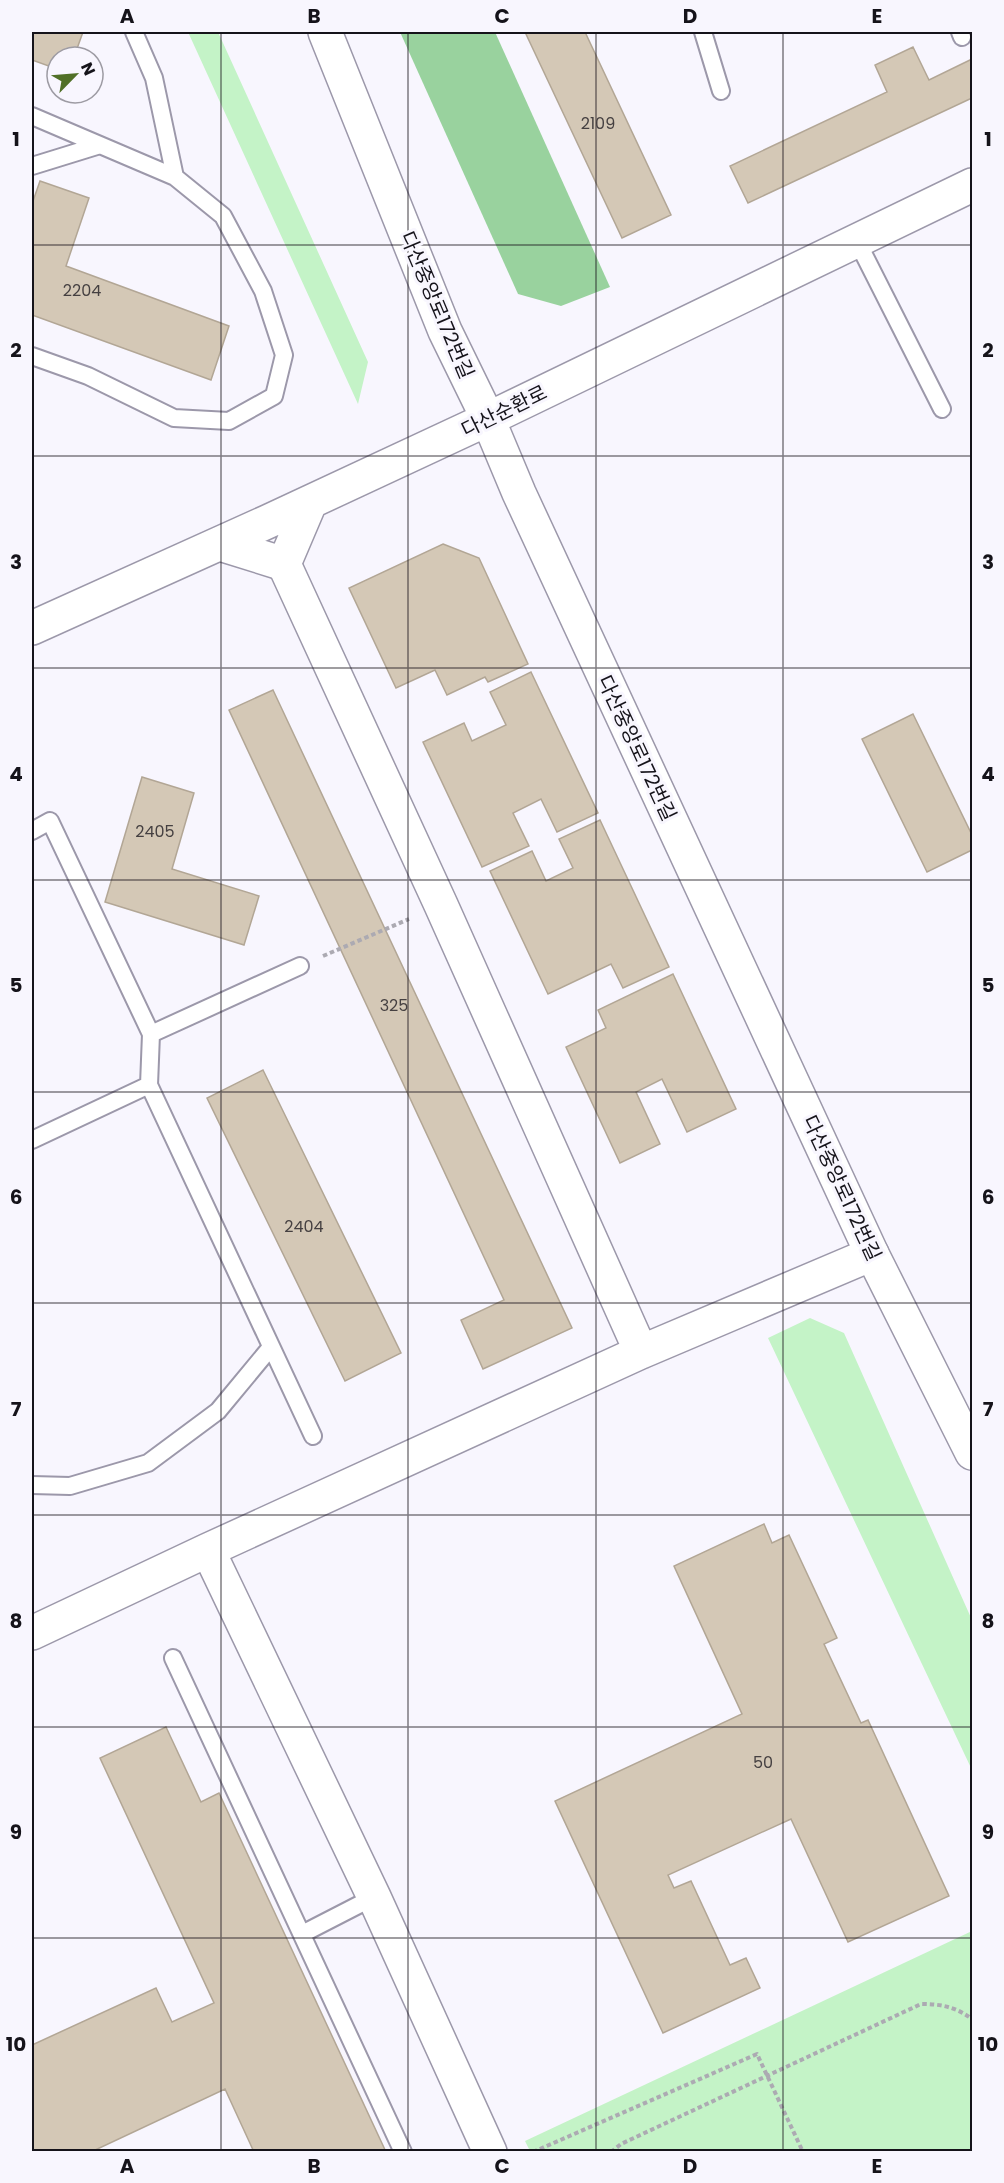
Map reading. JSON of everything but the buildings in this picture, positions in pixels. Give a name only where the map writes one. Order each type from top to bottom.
[{"type":"street","name":"다산중앙로172번길","points":[[325,32],[445,331],[489,419],[519,493],[872,1254],[972,1453]]},
{"type":"street","name":"다산순환로","points":[[32,628],[489,419],[972,185]]},
{"type":"street","points":[[310,502],[284,564],[441,905],[641,1352]]},
{"type":"street","points":[[220,544],[284,564]]},
{"type":"street","points":[[32,1633],[641,1352],[872,1254]]},
{"type":"street","points":[[208,1550],[374,1897],[490,2151]]},
{"type":"lane","points":[[134,32],[154,78],[175,177]]},
{"type":"lane","points":[[703,32],[721,91]]},
{"type":"lane","points":[[32,116],[175,177],[223,216],[262,291],[284,355],[274,396],[229,421],[174,418],[88,376],[32,356]]},
{"type":"lane","points":[[32,166],[100,145]]},
{"type":"lane","points":[[857,241],[942,409]]},
{"type":"lane","points":[[32,831],[50,821],[151,1034],[149,1085],[313,1436]]},
{"type":"lane","points":[[151,1034],[300,966]]},
{"type":"lane","points":[[32,1140],[149,1085]]},
{"type":"lane","points":[[32,1485],[70,1486],[148,1463],[218,1411],[271,1347]]},
{"type":"lane","points":[[173,1658],[403,2151]]},
{"type":"lane","points":[[302,1934],[374,1897]]},
{"type":"path","points":[[300,966],[441,905]]},
{"type":"path","points":[[611,2151],[621,2144],[921,2004],[942,2004],[963,2012],[972,2019]]},
{"type":"path","points":[[533,2151],[757,2054],[803,2151]]},
{"type":"green space","points":[[188,32],[218,32],[368,362],[358,404]]},
{"type":"green space","points":[[400,32],[495,32],[610,287],[561,306],[518,294]]},
{"type":"green space","points":[[810,1318],[844,1333],[972,1620],[972,1770],[768,1338]]},
{"type":"green space","points":[[972,1931],[972,2151],[530,2151],[525,2141]]}]
